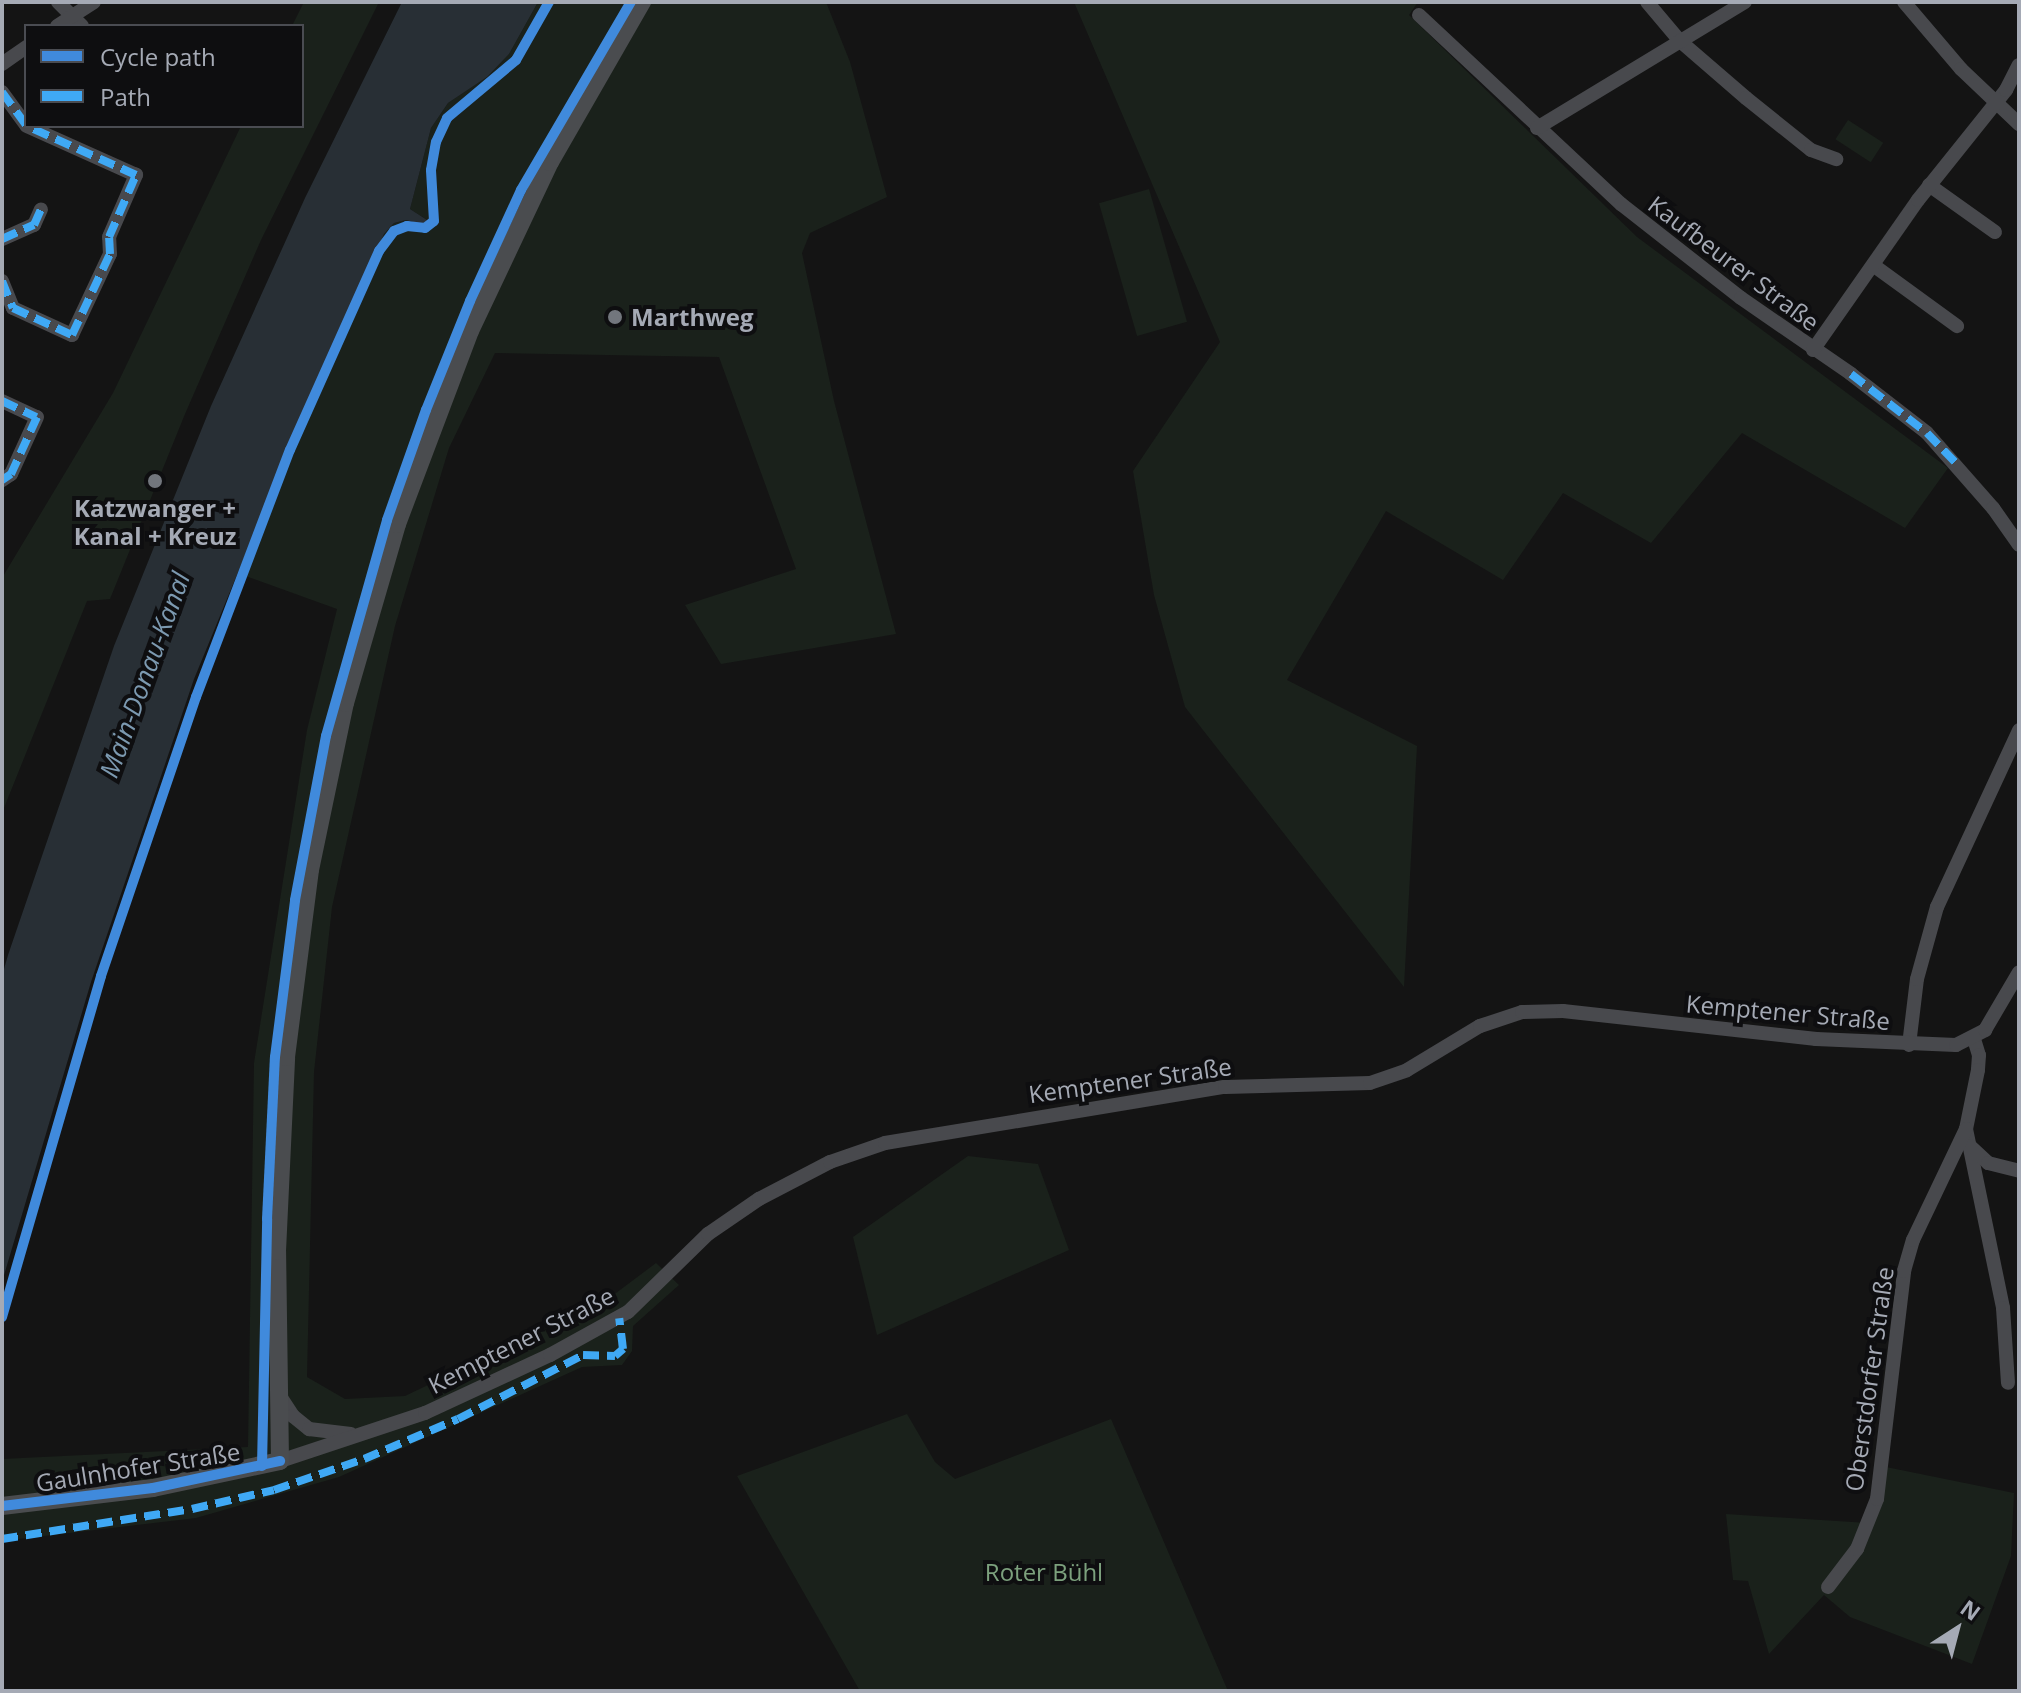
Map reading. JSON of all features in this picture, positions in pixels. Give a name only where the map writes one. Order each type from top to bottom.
[{"type":"main road","points":[[280,1461],[278,1207],[291,1009],[310,870],[345,703],[397,524],[470,331],[544,173],[642,2]]},
{"type":"main road","name":"Gaulnhofer Straße","points":[[2,1506],[153,1488],[280,1461]]},
{"type":"street","points":[[58,2],[78,21],[94,2]]},
{"type":"street","points":[[1647,2],[1680,41],[1785,130],[1811,150],[1836,159]]},
{"type":"street","points":[[1537,128],[1745,2]]},
{"type":"street","points":[[1904,2],[1961,69],[2019,124]]},
{"type":"street","name":"Kaufbeurer Straße","points":[[1419,15],[1621,204],[1927,433],[2018,540]]},
{"type":"street","points":[[2,64],[24,48]]},
{"type":"street","points":[[1813,350],[1929,185],[1996,103],[2019,65]]},
{"type":"street","points":[[2,92],[24,121]]},
{"type":"street","points":[[2,281],[13,308],[72,335],[110,254],[109,237],[136,175],[34,128]]},
{"type":"street","points":[[1929,185],[1995,232]]},
{"type":"street","points":[[2,239],[34,225],[41,209]]},
{"type":"street","points":[[1873,265],[1957,326]]},
{"type":"street","points":[[2,401],[37,417],[6,477]]},
{"type":"street","points":[[1909,1045],[1917,979],[1937,907],[2019,730]]},
{"type":"street","points":[[2008,1383],[2003,1308],[1966,1129],[1978,1070],[1979,1055],[1974,1039],[1993,1020],[2019,972]]},
{"type":"street","name":"Kemptener Straße","points":[[280,1461],[371,1433],[483,1388],[603,1327],[645,1299],[708,1234],[759,1199],[830,1162],[900,1139],[1225,1087],[1370,1083],[1407,1070],[1480,1026],[1522,1012],[1563,1011],[1759,1034],[1909,1045],[1956,1045],[1974,1039]]},
{"type":"street","name":"Oberstdorfer Straße","points":[[1828,1587],[1857,1549],[1877,1499],[1904,1271],[1913,1240],[1966,1129]]},
{"type":"street","points":[[1970,1146],[1988,1163],[2019,1171]]},
{"type":"street","points":[[279,1392],[293,1416],[309,1429],[329,1434],[371,1433]]},
{"type":"green space","points":[[304,2],[379,2],[261,240],[185,414],[110,599],[87,601],[2,813],[2,578],[113,393],[240,128],[304,128],[304,24],[293,24]]},
{"type":"green space","points":[[538,2],[826,2],[850,62],[887,197],[810,233],[802,253],[834,401],[896,634],[721,664],[685,605],[796,569],[719,357],[495,353],[449,448],[395,626],[332,907],[314,1072],[307,1377],[345,1399],[405,1396],[608,1299],[656,1263],[679,1285],[633,1326],[632,1351],[622,1365],[582,1367],[339,1477],[196,1518],[2,1541],[2,1459],[248,1447],[254,1063],[307,730],[337,609],[237,573],[384,234],[394,223],[406,220],[424,225],[427,220],[410,209],[431,128],[448,103],[487,77],[509,54]]},
{"type":"green space","points":[[1074,2],[1418,2],[1409,15],[1637,237],[1948,468],[1905,528],[1742,433],[1651,543],[1563,493],[1503,580],[1386,511],[1287,680],[1417,746],[1404,987],[1185,707],[1154,595],[1133,471],[1220,342]]},
{"type":"green space","points":[[1848,120],[1883,143],[1871,162],[1835,139]]},
{"type":"green space","points":[[1149,189],[1187,322],[1137,336],[1099,203]]},
{"type":"green space","points":[[968,1156],[1038,1164],[1069,1250],[877,1335],[853,1237]]},
{"type":"green space","name":"Roter Bühl","points":[[907,1414],[935,1462],[955,1479],[1111,1419],[1228,1691],[860,1691],[737,1476]]},
{"type":"green space","points":[[1886,1467],[2014,1493],[2011,1556],[1972,1664],[1850,1617],[1824,1595],[1769,1654],[1748,1581],[1733,1580],[1726,1514],[1868,1523]]},
{"type":"water","name":"Main-Donau-Kanal","points":[[402,2],[538,2],[509,54],[487,77],[448,103],[431,128],[410,209],[427,220],[424,225],[406,220],[394,223],[384,234],[290,446],[194,679],[91,982],[2,1282],[2,976],[8,955],[114,646],[211,406],[305,198]]},
{"type":"marked path","points":[[2,92],[24,122]]},
{"type":"marked path","points":[[2,281],[13,308],[72,335],[110,254],[109,237],[136,175],[31,128]]},
{"type":"marked path","points":[[2,239],[34,225],[41,209]]},
{"type":"marked path","points":[[1851,374],[1927,433],[1956,463]]},
{"type":"marked path","points":[[2,401],[37,417],[11,474],[2,480]]},
{"type":"marked path","points":[[2,1539],[192,1509],[274,1490],[364,1459],[458,1419],[583,1355],[615,1356],[623,1349],[619,1318]]},
{"type":"cycle path","points":[[2,1317],[101,976],[196,697],[290,450],[379,251],[394,231],[407,226],[425,228],[434,221],[431,170],[436,142],[447,118],[516,60],[549,2]]},
{"type":"cycle path","points":[[262,1466],[267,1219],[275,1057],[295,900],[326,736],[387,520],[426,410],[470,301],[521,190],[631,2]]},
{"type":"cycle path","points":[[2,1506],[153,1488],[280,1461]]},
{"type":"place","name":"Marthweg","points":[[615,317]]},
{"type":"place","name":"Katzwanger + Kanal + Kreuz","points":[[155,481]]}]
